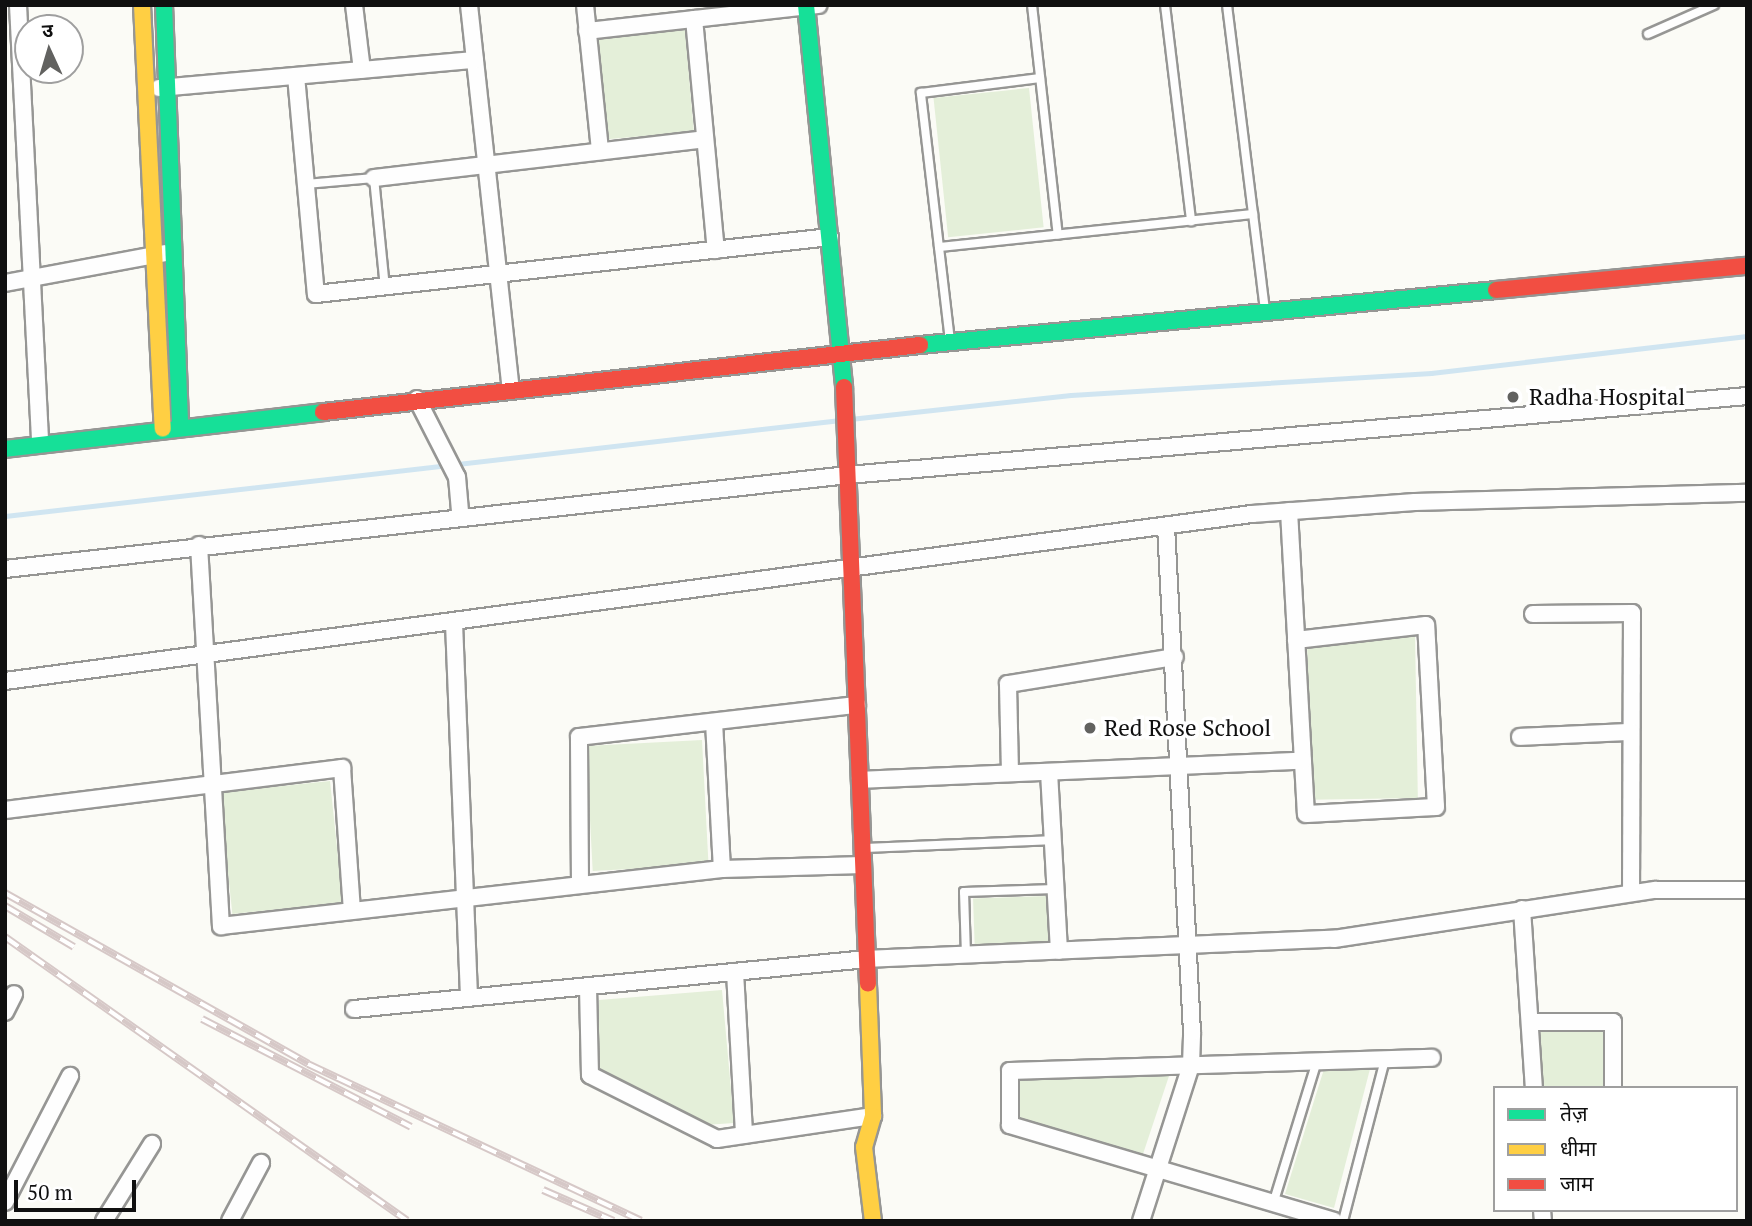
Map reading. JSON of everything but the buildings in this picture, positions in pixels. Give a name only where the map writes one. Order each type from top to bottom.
[{"type":"street","points":[[18,5],[12,34],[40,443]]},
{"type":"street","points":[[142,5],[156,255],[172,427]]},
{"type":"street","points":[[164,5],[173,252],[172,427]]},
{"type":"street","points":[[354,5],[362,70]]},
{"type":"street","points":[[469,5],[511,389]]},
{"type":"street","points":[[584,5],[600,151]]},
{"type":"street","points":[[587,31],[810,6],[843,352],[873,1116],[864,1147],[873,1221]]},
{"type":"street","points":[[694,19],[716,250]]},
{"type":"street","points":[[147,89],[475,60]]},
{"type":"street","points":[[296,76],[316,294],[499,276],[830,237]]},
{"type":"street","points":[[374,177],[705,139]]},
{"type":"street","points":[[5,283],[173,252]]},
{"type":"street","points":[[5,449],[172,427],[843,352],[1747,266]]},
{"type":"street","points":[[5,569],[199,545],[848,475],[1747,396]]},
{"type":"street","points":[[416,399],[436,445],[457,477],[460,516]]},
{"type":"street","points":[[5,681],[1289,511],[1747,493]]},
{"type":"street","points":[[1289,511],[1296,640],[1306,814],[1436,807],[1426,625],[1296,640]]},
{"type":"street","points":[[1141,1221],[1191,1065],[1189,945],[1166,526]]},
{"type":"street","points":[[199,545],[201,656],[221,926],[722,869],[863,865]]},
{"type":"street","points":[[1533,614],[1632,613],[1630,893]]},
{"type":"street","points":[[454,623],[469,998]]},
{"type":"street","points":[[1010,774],[1008,684],[1175,657]]},
{"type":"street","points":[[580,885],[579,737],[857,705]]},
{"type":"street","points":[[714,722],[722,869]]},
{"type":"street","points":[[1520,737],[1632,732]]},
{"type":"street","points":[[860,780],[1303,761]]},
{"type":"street","points":[[5,810],[342,768],[352,911]]},
{"type":"street","points":[[1048,772],[1059,951]]},
{"type":"street","points":[[354,1009],[867,959],[1334,939],[1630,893],[1747,890]]},
{"type":"street","points":[[1522,909],[1534,1086]]},
{"type":"street","points":[[734,972],[744,1135]]},
{"type":"street","points":[[588,986],[590,1075],[718,1139],[873,1116]]},
{"type":"street","points":[[5,1012],[14,994]]},
{"type":"street","points":[[1530,1022],[1613,1022],[1614,1086]]},
{"type":"street","points":[[1334,1221],[1157,1172],[1010,1125],[1010,1071],[1432,1058]]},
{"type":"street","points":[[5,1202],[70,1076]]},
{"type":"street","points":[[104,1221],[152,1144]]},
{"type":"street","points":[[230,1221],[261,1163]]},
{"type":"lane","points":[[1032,5],[1058,235]]},
{"type":"lane","points":[[1165,5],[1191,221]]},
{"type":"lane","points":[[1227,5],[1265,310]]},
{"type":"lane","points":[[1648,34],[1714,5]]},
{"type":"lane","points":[[950,341],[920,93],[1040,78]]},
{"type":"lane","points":[[306,184],[374,177],[385,288]]},
{"type":"lane","points":[[939,247],[1253,214]]},
{"type":"lane","points":[[863,848],[1052,840]]},
{"type":"lane","points":[[967,955],[964,892],[1055,888]]},
{"type":"lane","points":[[1343,1221],[1385,1059]]},
{"type":"lane","points":[[1273,1204],[1317,1061]]},
{"type":"green space","points":[[685,30],[694,132],[607,139],[598,38]]},
{"type":"green space","points":[[1029,88],[1044,227],[948,237],[934,98]]},
{"type":"green space","points":[[1415,635],[1418,798],[1310,800],[1307,637]]},
{"type":"green space","points":[[702,740],[709,865],[593,871],[586,746]]},
{"type":"green space","points":[[330,781],[343,902],[232,914],[220,793]]},
{"type":"green space","points":[[1048,896],[1050,943],[975,946],[973,899]]},
{"type":"green space","points":[[722,990],[734,1123],[705,1125],[599,1070],[599,1000]]},
{"type":"green space","points":[[1539,1030],[1605,1030],[1605,1086],[1539,1086]]},
{"type":"green space","points":[[1324,1069],[1370,1069],[1334,1208],[1285,1194]]},
{"type":"green space","points":[[1169,1076],[1142,1157],[1015,1121],[1017,1078]]},
{"type":"waterway","points":[[850,419],[1071,395],[1431,373],[1747,336]]},
{"type":"waterway","points":[[5,516],[840,420]]},
{"type":"railway","points":[[5,893],[308,1064],[641,1221]]},
{"type":"railway","points":[[5,906],[74,947]]},
{"type":"railway","points":[[5,937],[407,1221]]},
{"type":"railway","points":[[202,1019],[411,1127]]},
{"type":"railway","points":[[543,1190],[614,1221]]},
{"type":"traffic: fast","points":[[164,5],[180,426]]},
{"type":"traffic: fast","points":[[806,5],[844,387]]},
{"type":"traffic: fast","points":[[920,345],[1496,290]]},
{"type":"traffic: fast","points":[[5,449],[323,412]]},
{"type":"traffic: slow","points":[[142,5],[163,428]]},
{"type":"traffic: slow","points":[[868,984],[873,1116],[864,1147],[873,1221]]},
{"type":"traffic: jam","points":[[1496,290],[1747,266]]},
{"type":"traffic: jam","points":[[323,412],[920,345]]},
{"type":"traffic: jam","points":[[844,387],[868,984]]},
{"type":"place","name":"Radha Hospital","points":[[1513,397]]},
{"type":"place","name":"Red Rose School","points":[[1090,728]]}]
